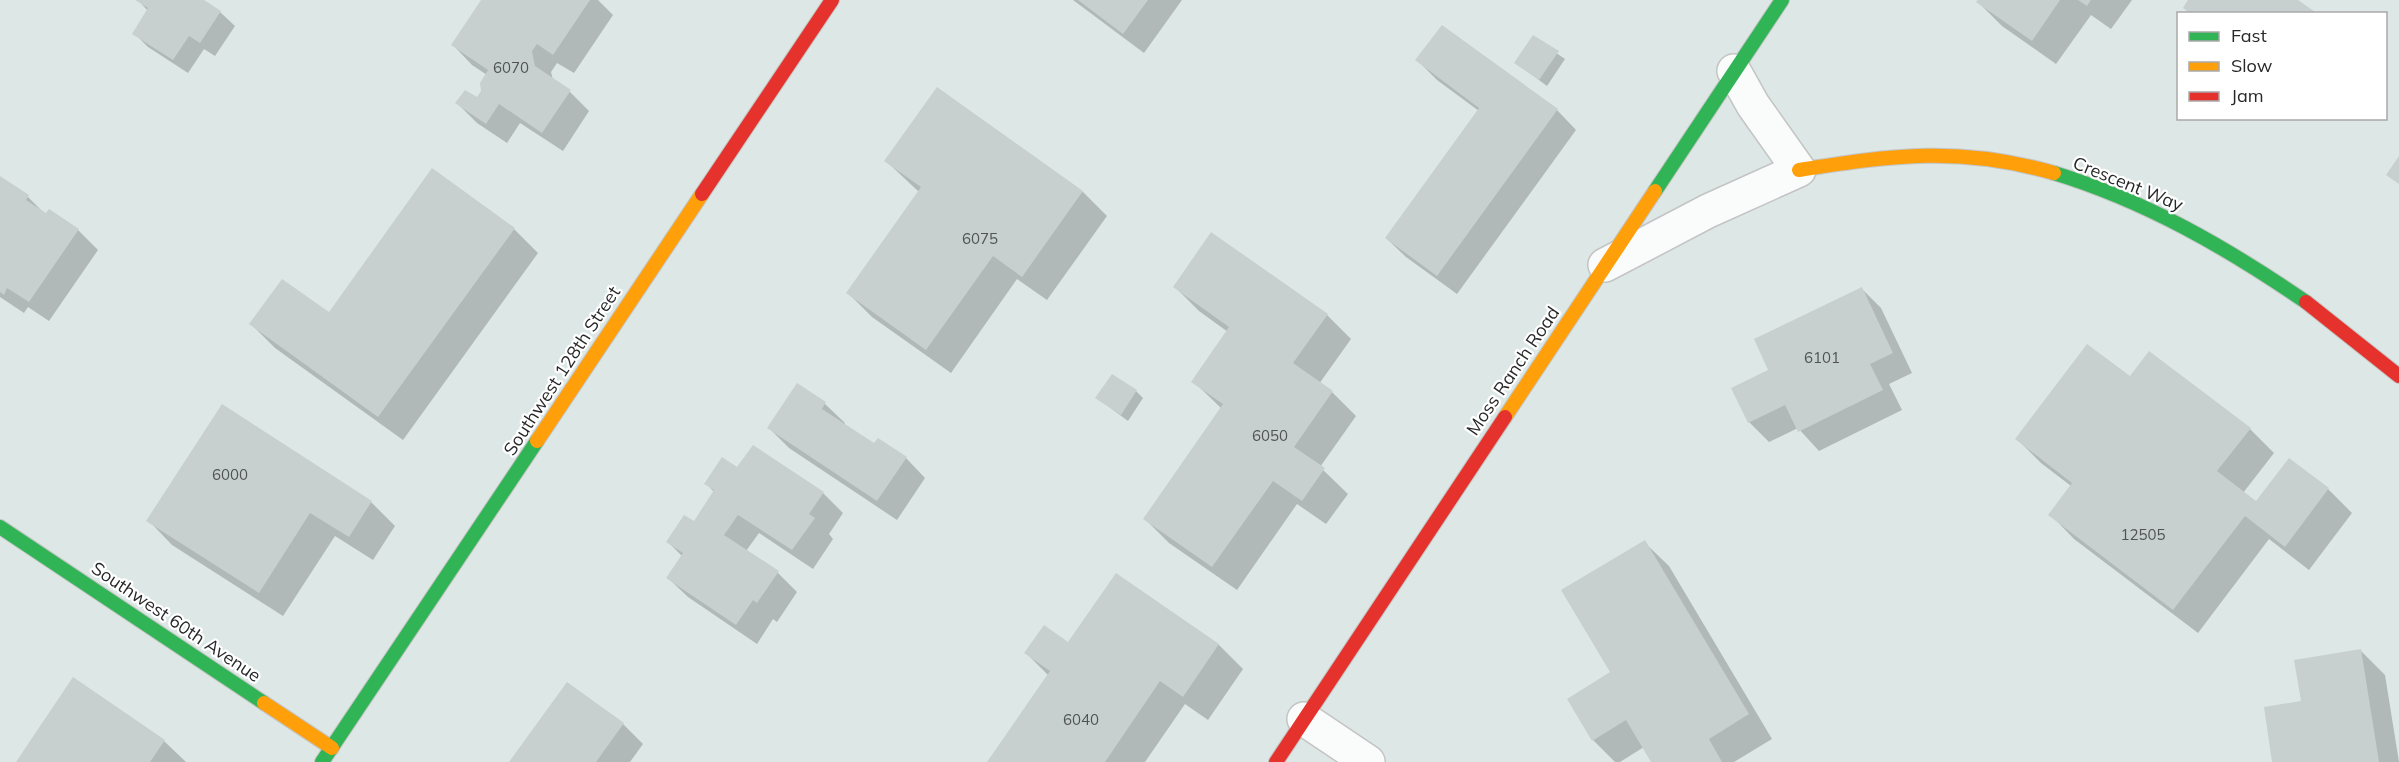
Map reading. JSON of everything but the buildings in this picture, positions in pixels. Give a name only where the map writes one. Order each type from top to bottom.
[{"type":"street","name":"Southwest 128th Street","points":[[322,762],[831,0]]},
{"type":"street","name":"Moss Ranch Road","points":[[1276,762],[1782,0]]},
{"type":"street","points":[[1605,265],[1718,206],[1799,170],[1753,105],[1734,71]]},
{"type":"street","name":"Crescent Way","points":[[1799,170],[1914,156],[1970,156],[2019,165],[2074,180],[2133,202],[2206,238],[2301,300],[2399,376]]},
{"type":"street","name":"Southwest 60th Avenue","points":[[0,527],[332,748]]},
{"type":"street","points":[[1304,719],[1368,762]]},
{"type":"traffic: fast","points":[[1655,191],[1782,0]]},
{"type":"traffic: fast","points":[[2054,173],[2121,197],[2185,228],[2246,263],[2306,302]]},
{"type":"traffic: fast","points":[[322,762],[537,441]]},
{"type":"traffic: fast","points":[[0,527],[264,703]]},
{"type":"traffic: slow","points":[[1799,170],[1896,157],[1957,156],[1988,159],[2054,173]]},
{"type":"traffic: slow","points":[[1505,417],[1655,191]]},
{"type":"traffic: slow","points":[[537,441],[702,194]]},
{"type":"traffic: slow","points":[[264,703],[332,748]]},
{"type":"traffic: jam","points":[[702,194],[832,0]]},
{"type":"traffic: jam","points":[[2306,302],[2399,376]]},
{"type":"traffic: jam","points":[[1276,762],[1505,417]]}]
